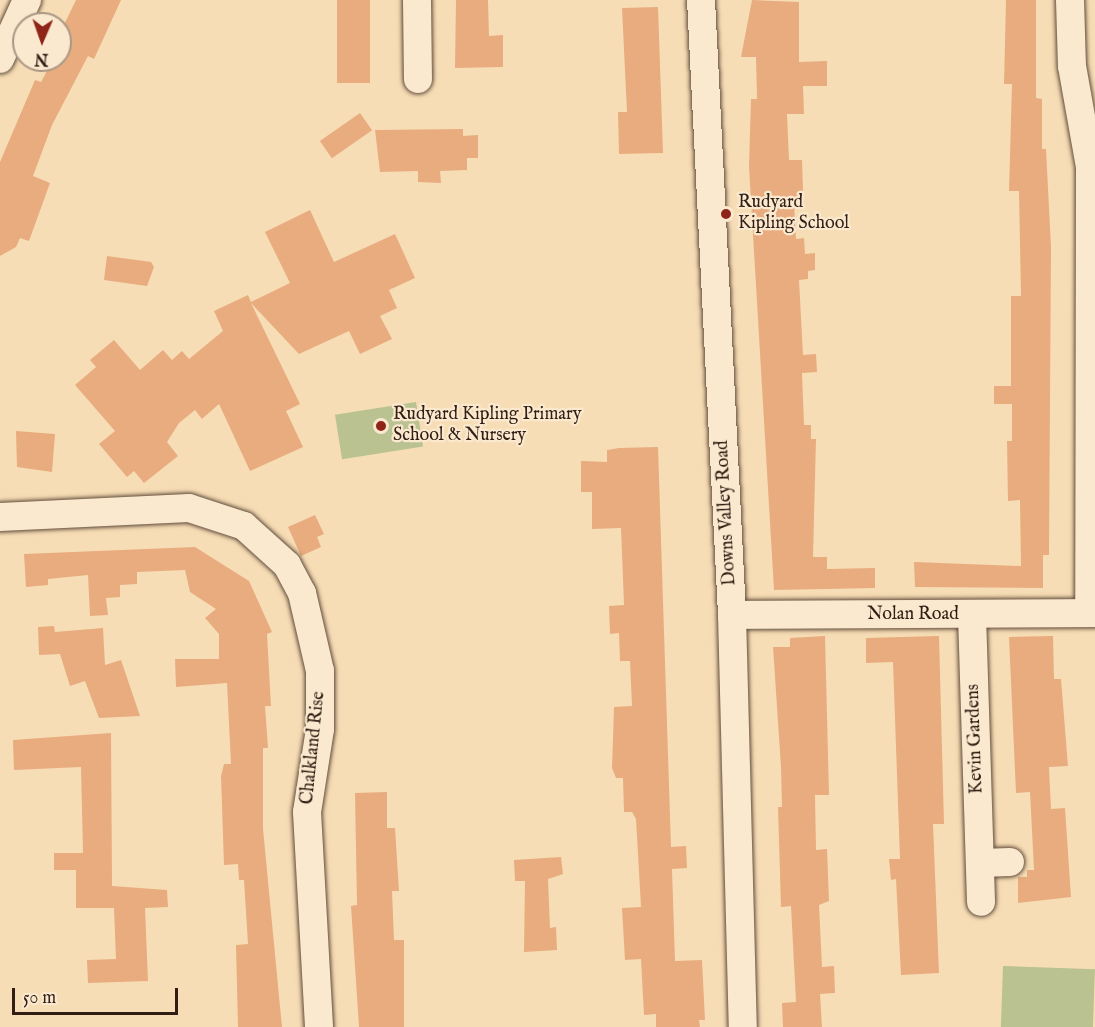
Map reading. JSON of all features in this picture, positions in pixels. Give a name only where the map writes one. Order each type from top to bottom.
[{"type":"street","points":[[0,59],[27,0]]},
{"type":"street","points":[[417,0],[418,79]]},
{"type":"street","name":"Downs Valley Road","points":[[701,0],[732,615],[743,1027]]},
{"type":"street","points":[[1070,0],[1072,66],[1090,167],[1092,613]]},
{"type":"street","name":"Chalkland Rise","points":[[0,517],[189,508],[244,526],[287,566],[302,593],[320,671],[320,729],[307,812],[320,1027]]},
{"type":"street","name":"Nolan Road","points":[[732,615],[1092,613]]},
{"type":"street","name":"Kevin Gardens","points":[[972,615],[981,903]]},
{"type":"street","points":[[980,863],[1010,862]]},
{"type":"green space","points":[[416,402],[423,446],[342,459],[335,415]]},
{"type":"green space","points":[[1003,966],[1095,969],[1093,1027],[1001,1027]]},
{"type":"building","points":[[76,0],[121,0],[94,59],[88,56],[52,125],[33,176],[50,183],[29,241],[20,238],[16,247],[0,256],[0,162],[35,80],[41,82],[46,72],[72,72],[72,12],[70,12]]},
{"type":"building","points":[[337,0],[370,0],[370,83],[337,83]]},
{"type":"building","points":[[456,0],[488,0],[489,36],[503,35],[503,67],[455,68]]},
{"type":"building","points":[[752,0],[799,2],[799,62],[827,61],[827,86],[803,86],[804,114],[787,114],[789,160],[802,160],[801,204],[794,204],[796,239],[804,238],[805,254],[815,253],[815,270],[808,271],[808,279],[799,280],[803,355],[816,354],[817,372],[802,373],[804,425],[811,425],[811,439],[816,439],[813,557],[827,557],[827,569],[875,568],[875,588],[774,590],[749,167],[751,99],[757,99],[756,57],[741,57]]},
{"type":"building","points":[[1006,0],[1036,0],[1036,98],[1042,99],[1042,149],[1046,149],[1051,247],[1049,555],[1043,555],[1043,588],[915,587],[914,562],[1021,566],[1020,500],[1008,501],[1007,441],[1012,441],[1012,404],[994,404],[994,386],[1011,386],[1011,296],[1021,296],[1019,191],[1009,191],[1012,84],[1004,84]]},
{"type":"building","points":[[658,7],[663,153],[619,154],[618,112],[627,112],[622,8]]},
{"type":"building","points":[[360,113],[372,130],[332,158],[320,141]]},
{"type":"building","points":[[463,129],[463,136],[478,135],[478,158],[467,158],[467,170],[440,171],[441,183],[418,182],[418,171],[380,172],[375,130]]},
{"type":"building","points":[[310,210],[334,262],[395,234],[415,278],[389,290],[397,308],[380,316],[392,339],[360,354],[349,331],[299,354],[251,303],[300,404],[286,411],[303,447],[250,471],[219,404],[202,419],[195,410],[179,423],[167,442],[178,456],[144,483],[134,471],[127,477],[99,444],[115,431],[75,385],[96,367],[90,360],[114,340],[140,370],[163,350],[172,360],[182,351],[189,359],[223,331],[214,311],[248,295],[251,302],[290,283],[265,232]]},
{"type":"building","points":[[107,256],[151,262],[154,267],[147,286],[104,280]]},
{"type":"building","points":[[16,431],[55,434],[52,472],[17,467]]},
{"type":"building","points":[[658,447],[671,847],[686,846],[687,868],[672,869],[675,961],[702,960],[705,1020],[699,1020],[700,1027],[656,1027],[656,1014],[644,1015],[641,959],[625,960],[622,908],[641,907],[636,819],[632,812],[624,812],[623,778],[616,778],[612,768],[614,707],[632,706],[630,661],[620,661],[619,633],[610,634],[609,606],[624,605],[621,528],[592,529],[592,492],[581,492],[581,461],[607,462],[607,450]]},
{"type":"building","points":[[315,515],[324,534],[317,537],[321,547],[301,556],[288,527]]},
{"type":"building","points":[[195,547],[249,581],[272,632],[267,634],[271,706],[265,706],[268,748],[263,748],[263,829],[282,1027],[238,1027],[236,945],[248,944],[244,880],[239,880],[238,864],[224,865],[221,776],[224,764],[231,764],[227,683],[176,687],[175,659],[219,659],[219,634],[205,618],[216,609],[190,592],[185,570],[137,572],[137,584],[120,585],[120,597],[106,598],[108,615],[90,616],[88,575],[48,579],[48,585],[26,587],[24,554]]},
{"type":"building","points":[[54,626],[55,632],[103,628],[105,665],[121,660],[140,716],[99,718],[85,681],[70,686],[60,654],[39,655],[38,627]]},
{"type":"building","points":[[825,636],[829,795],[815,795],[816,850],[827,849],[829,901],[819,905],[822,967],[834,966],[835,993],[820,994],[822,1027],[783,1027],[782,1003],[796,1002],[791,906],[781,907],[778,807],[782,807],[781,767],[773,647],[790,647],[790,638]]},
{"type":"building","points":[[939,636],[944,824],[933,824],[939,973],[901,975],[896,879],[891,880],[889,859],[900,859],[893,662],[866,663],[866,638]]},
{"type":"building","points":[[1053,636],[1054,679],[1061,679],[1068,766],[1049,767],[1051,809],[1065,808],[1071,897],[1018,903],[1018,877],[1027,877],[1027,870],[1034,870],[1030,792],[1016,793],[1009,637]]},
{"type":"building","points":[[111,733],[112,886],[167,890],[168,907],[145,908],[148,981],[88,983],[87,960],[116,959],[114,908],[76,908],[76,870],[54,870],[54,853],[83,853],[81,767],[14,770],[13,740]]},
{"type":"building","points":[[387,792],[387,828],[395,828],[399,891],[392,891],[394,940],[404,940],[404,1027],[359,1027],[351,906],[357,905],[355,793]]},
{"type":"building","points":[[561,857],[563,874],[548,879],[550,928],[556,927],[557,950],[524,952],[525,881],[515,881],[514,860]]},
{"type":"place","name":"Rudyard Kipling School","points":[[726,214]]},
{"type":"place","name":"Rudyard Kipling Primary School & Nursery","points":[[381,426]]}]
